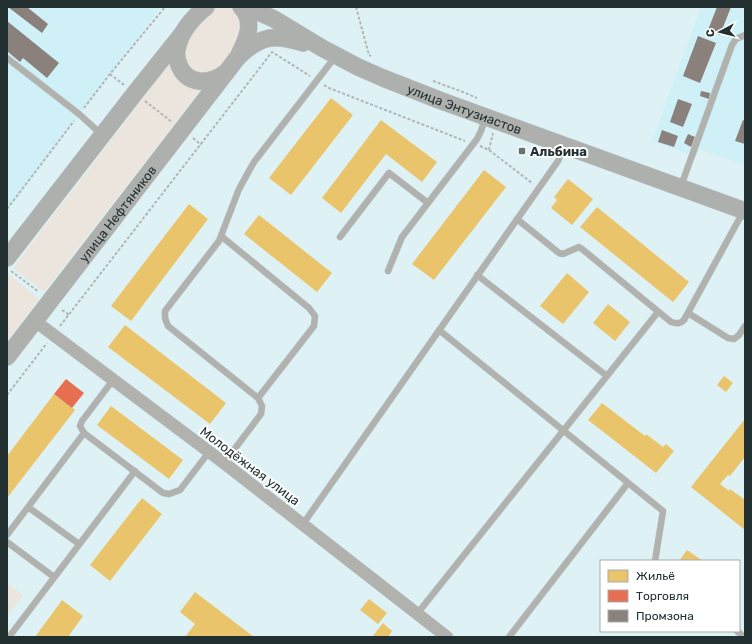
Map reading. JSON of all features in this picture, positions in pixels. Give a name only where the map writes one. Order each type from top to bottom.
[{"type":"main road","points":[[7,258],[102,135],[202,10]]},
{"type":"main road","name":"улица Энтузиастов","points":[[247,10],[269,13],[329,52]]},
{"type":"main road","name":"улица Нефтяников","points":[[7,357],[233,64],[248,33],[247,10]]},
{"type":"main road","points":[[182,34],[177,49],[177,54],[180,66],[187,77],[200,82],[212,80],[233,64]]},
{"type":"main road","name":"улица Энтузиастов","points":[[233,64],[250,47],[264,39],[280,36],[287,38],[329,52],[383,78],[491,119],[745,211]]},
{"type":"street","name":"Молодёжная улица","points":[[35,321],[224,463],[447,637]]},
{"type":"lane","points":[[680,187],[732,45],[736,39],[745,35]]},
{"type":"lane","points":[[224,463],[261,414],[262,406],[258,398],[168,326],[165,318],[165,311],[219,241],[239,189],[254,162],[329,52]]},
{"type":"lane","points":[[7,58],[79,114],[102,135]]},
{"type":"lane","points":[[388,271],[402,237],[491,119]]},
{"type":"lane","points":[[303,524],[558,161],[564,145]]},
{"type":"lane","points":[[340,237],[389,173],[428,203]]},
{"type":"lane","points":[[517,219],[559,253],[562,254],[579,247],[658,312],[676,324],[684,320],[745,211]]},
{"type":"lane","points":[[221,236],[309,308],[315,316],[314,326],[258,398]]},
{"type":"lane","points":[[477,275],[607,376]]},
{"type":"lane","points":[[417,614],[658,312]]},
{"type":"lane","points":[[688,313],[728,338],[734,339],[739,335],[745,326]]},
{"type":"lane","points":[[439,330],[664,512],[655,560]]},
{"type":"lane","points":[[113,380],[82,421],[80,426],[84,433],[163,493],[175,493],[180,490],[208,452]]},
{"type":"lane","points":[[7,535],[84,433]]},
{"type":"lane","points":[[9,637],[135,471]]},
{"type":"lane","points":[[509,637],[628,482]]},
{"type":"lane","points":[[28,507],[79,544]]},
{"type":"lane","points":[[7,542],[54,577]]},
{"type":"path","points":[[356,7],[369,55],[374,58]]},
{"type":"path","points":[[7,209],[110,74]]},
{"type":"path","points":[[432,81],[478,98]]},
{"type":"path","points":[[489,150],[491,119]]},
{"type":"path","points":[[7,268],[69,315]]},
{"type":"shaded area","points":[[7,7],[161,7],[7,211]]},
{"type":"shaded area","points":[[215,7],[231,7],[236,10],[242,21],[241,33],[233,48],[222,62],[210,72],[201,74],[193,70],[184,61],[183,44],[210,9]]},
{"type":"shaded area","points":[[701,7],[745,7],[745,165],[699,149],[695,157],[652,141]]},
{"type":"shaded area","points":[[170,63],[202,88],[44,292],[13,268]]},
{"type":"shaded area","points":[[8,274],[39,299],[7,341],[7,275]]},
{"type":"shaded area","points":[[7,583],[23,595],[7,616]]},
{"type":"building: Жильё","points":[[331,98],[353,115],[291,195],[269,178]]},
{"type":"building: Жильё","points":[[381,120],[437,162],[422,182],[386,154],[341,213],[322,198]]},
{"type":"building: Жильё","points":[[484,170],[506,187],[434,280],[412,264]]},
{"type":"building: Жильё","points":[[568,179],[593,199],[572,225],[551,208],[557,200],[554,197]]},
{"type":"building: Жильё","points":[[189,204],[208,219],[131,321],[111,306]]},
{"type":"building: Жильё","points":[[597,207],[689,282],[673,302],[580,227]]},
{"type":"building: Жильё","points":[[259,215],[332,273],[317,292],[244,234]]},
{"type":"building: Жильё","points":[[567,273],[589,292],[563,324],[540,306]]},
{"type":"building: Жильё","points":[[608,304],[630,322],[615,341],[593,323]]},
{"type":"building: Жильё","points":[[125,325],[226,403],[210,424],[108,347]]},
{"type":"building: Жильё","points":[[724,376],[733,383],[726,392],[717,385]]},
{"type":"building: Жильё","points":[[54,394],[75,410],[7,498],[7,456]]},
{"type":"building: Жильё","points":[[602,403],[645,436],[646,434],[663,447],[666,444],[674,451],[656,473],[588,420]]},
{"type":"building: Жильё","points":[[111,406],[183,460],[169,479],[97,425]]},
{"type":"building: Жильё","points":[[745,419],[745,457],[730,476],[728,475],[720,484],[745,500],[745,530],[691,487]]},
{"type":"building: Жильё","points":[[142,498],[162,514],[110,581],[90,565]]},
{"type":"building: Жильё","points":[[687,550],[702,560],[680,560]]},
{"type":"building: Жильё","points":[[195,592],[254,637],[185,637],[195,624],[180,612]]},
{"type":"building: Жильё","points":[[369,599],[387,613],[378,624],[360,610]]},
{"type":"building: Жильё","points":[[62,600],[83,616],[68,637],[35,637]]},
{"type":"building: Жильё","points":[[383,623],[392,631],[388,637],[372,637]]},
{"type":"building: Торговля","points":[[66,379],[84,393],[72,408],[54,394]]},
{"type":"building: Промзона","points":[[8,7],[27,7],[48,24],[42,33]]},
{"type":"building: Промзона","points":[[717,7],[731,7],[720,35],[708,30]]},
{"type":"building: Промзона","points":[[7,21],[59,63],[47,78],[23,58],[20,62],[7,51]]},
{"type":"building: Промзона","points":[[698,36],[716,43],[700,83],[683,76]]},
{"type":"building: Промзона","points":[[701,91],[710,93],[709,99],[700,96]]},
{"type":"building: Промзона","points":[[678,99],[692,104],[683,127],[670,122]]},
{"type":"building: Промзона","points":[[743,120],[745,121],[745,144],[735,141]]},
{"type":"building: Промзона","points":[[662,130],[678,136],[674,147],[658,142]]},
{"type":"building: Промзона","points":[[688,134],[695,137],[691,147],[684,143]]},
{"type":"place","name":"Альбина","points":[[522,151]]}]
